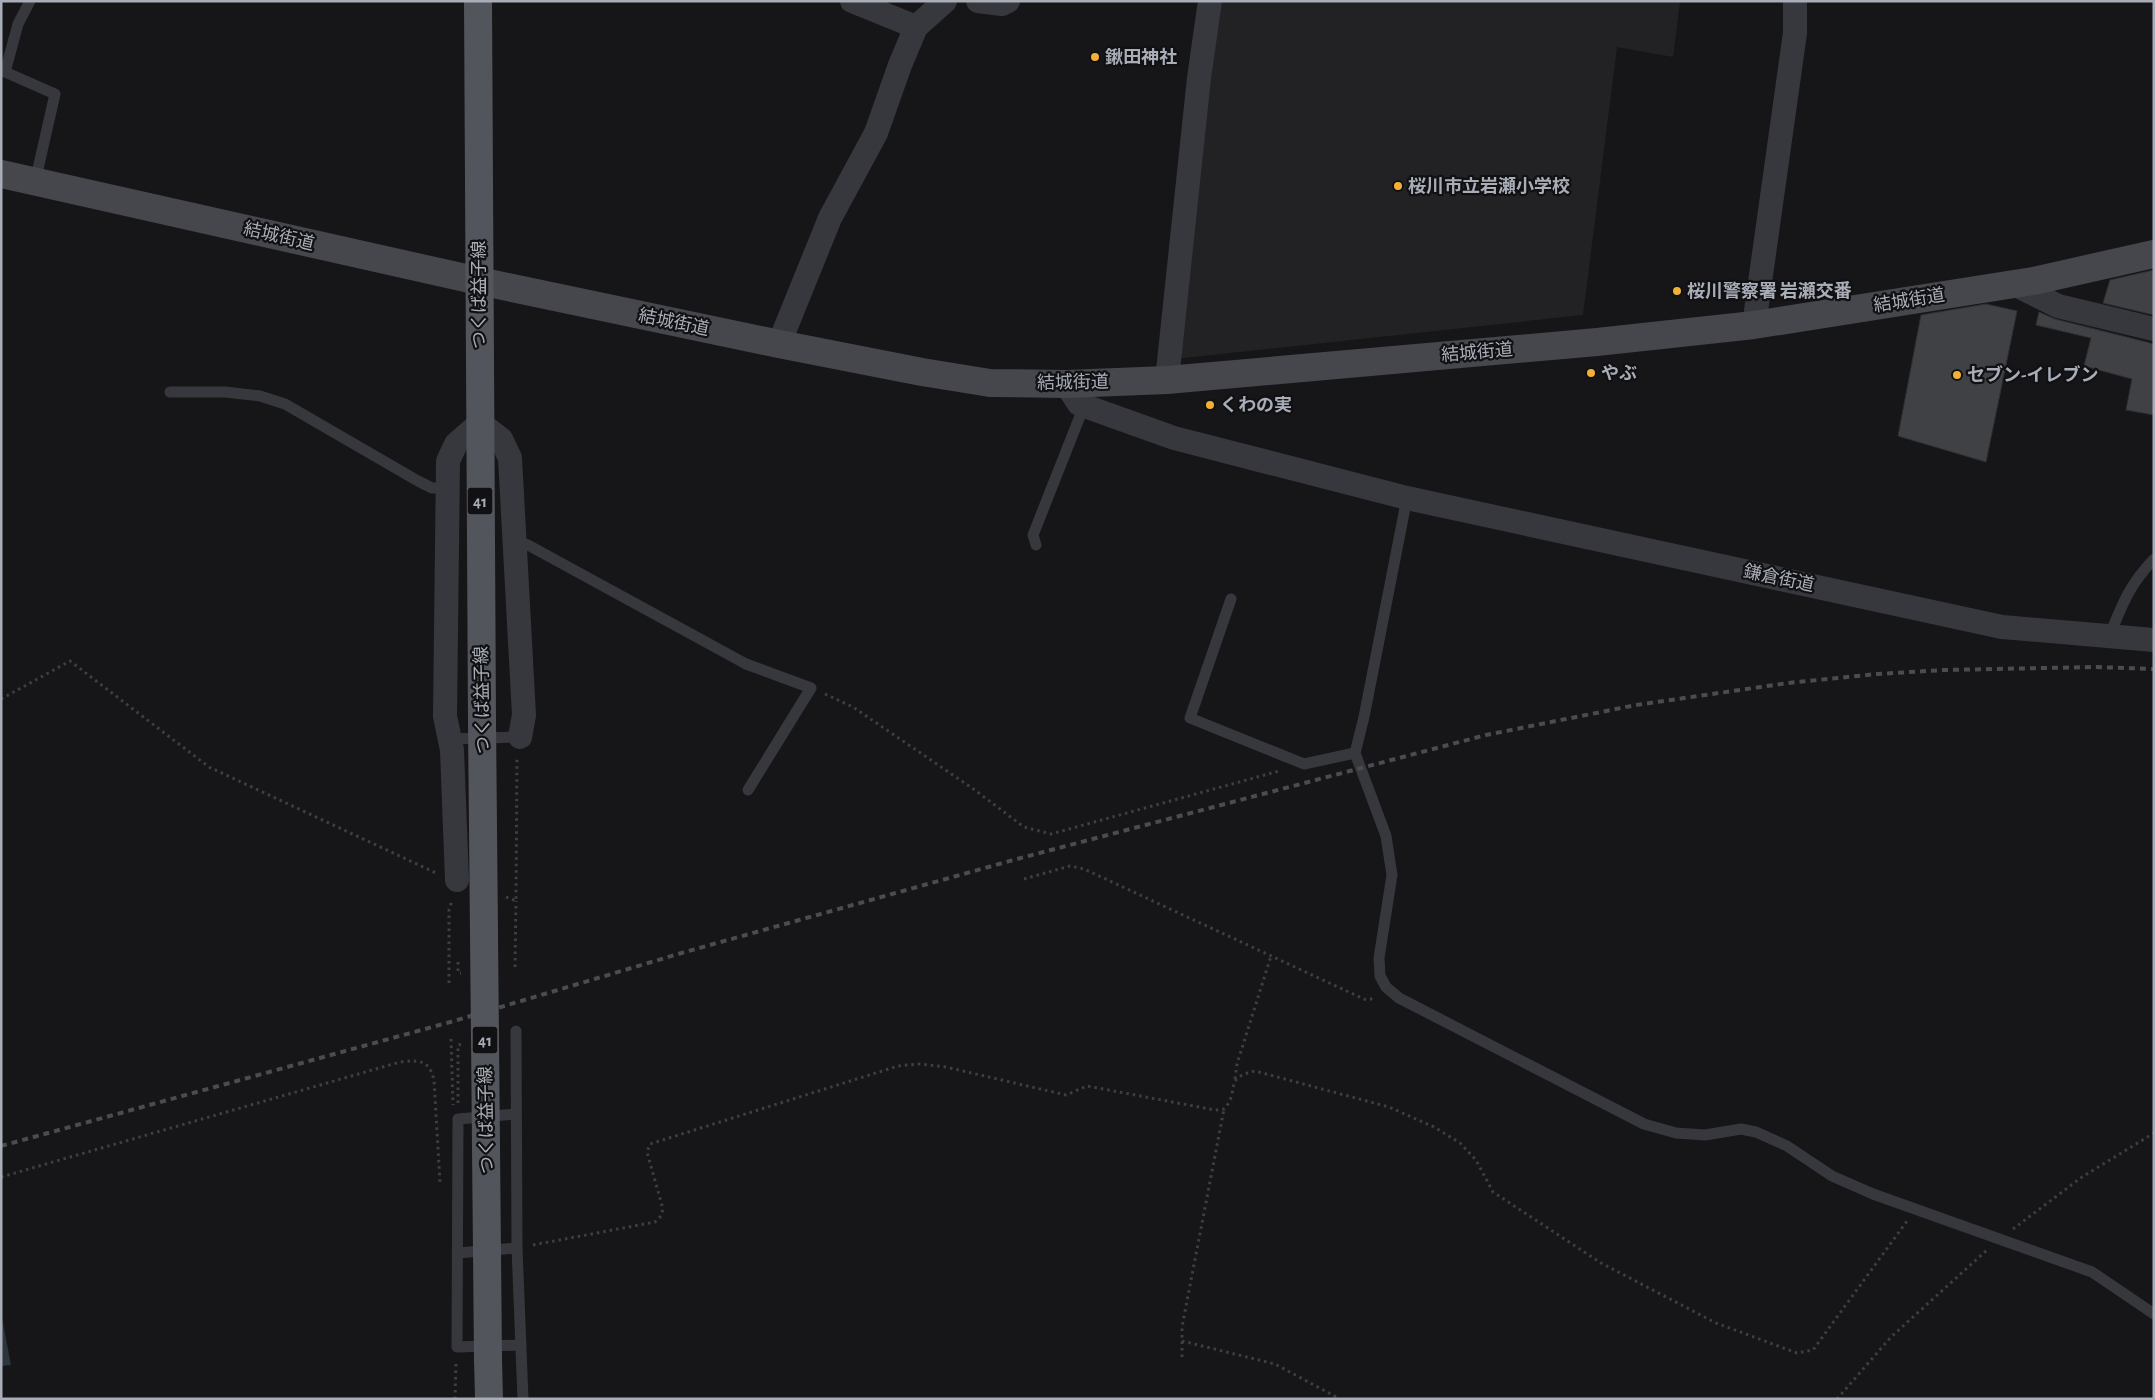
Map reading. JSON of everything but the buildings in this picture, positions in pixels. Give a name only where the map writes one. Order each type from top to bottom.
[{"type":"main road","name":"つくば益子線","points":[[478,1],[482,721],[489,1399]]},
{"type":"street","points":[[852,1],[916,27]]},
{"type":"street","points":[[779,344],[830,218],[876,133],[900,65],[916,27],[945,1]]},
{"type":"street","points":[[978,1],[1002,4],[1008,1]]},
{"type":"street","points":[[1167,380],[1198,88],[1210,1]]},
{"type":"street","points":[[1754,325],[1795,33],[1795,1]]},
{"type":"street","name":"結城街道","points":[[1,174],[480,282],[779,344],[922,372],[990,383],[1066,384],[1167,380],[1597,342],[1754,325],[2014,284],[2154,254]]},
{"type":"street","points":[[2014,284],[2058,306],[2154,330]]},
{"type":"street","points":[[1066,384],[1079,404],[1084,406]]},
{"type":"street","name":"鎌倉街道","points":[[1084,406],[1174,438],[1407,498],[2002,626],[2154,640]]},
{"type":"street","points":[[457,880],[450,739],[445,716],[448,461],[451,451],[460,440],[480,423],[500,439],[510,458],[524,715],[520,737]]},
{"type":"lane","points":[[30,1],[18,24],[5,72],[55,94],[36,182]]},
{"type":"lane","points":[[170,392],[225,392],[260,396],[285,404],[418,481],[432,488],[448,488]]},
{"type":"lane","points":[[1036,545],[1033,536],[1084,406]]},
{"type":"lane","points":[[1407,498],[1364,717],[1355,753],[1386,836],[1392,875],[1379,958],[1380,976],[1386,987],[1398,998],[1644,1124],[1676,1133],[1705,1135],[1742,1130],[1756,1132],[1787,1146],[1832,1176],[1914,1210],[2092,1272],[2154,1314]]},
{"type":"lane","points":[[515,541],[528,545],[746,664],[811,688],[748,790]]},
{"type":"lane","points":[[2109,637],[2126,595],[2136,578],[2154,559]]},
{"type":"lane","points":[[1231,599],[1190,718],[1304,764],[1355,753]]},
{"type":"lane","points":[[450,739],[520,737]]},
{"type":"lane","points":[[516,1031],[517,1248],[523,1399]]},
{"type":"lane","points":[[516,1114],[458,1114],[456,1347],[521,1345]]},
{"type":"lane","points":[[458,1253],[517,1248]]},
{"type":"path","points":[[1,699],[70,660],[210,767],[428,870],[457,880],[449,910],[449,983]]},
{"type":"path","points":[[811,688],[853,707],[972,788],[1024,827],[1051,834],[1304,764]]},
{"type":"path","points":[[515,967],[517,756],[520,737]]},
{"type":"path","points":[[1024,879],[1070,866],[1084,869],[1366,1000],[1377,998],[1386,987]]},
{"type":"path","points":[[499,895],[516,901]]},
{"type":"path","points":[[1182,1357],[1182,1327],[1203,1229],[1224,1109],[1228,1104],[1237,1064],[1271,956]]},
{"type":"path","points":[[451,1039],[453,1110],[458,1114]]},
{"type":"path","points":[[458,1114],[458,1045],[463,1044]]},
{"type":"path","points":[[1,1177],[390,1065],[413,1061],[424,1063],[431,1068],[434,1080],[440,1189]]},
{"type":"path","points":[[517,1248],[655,1222],[661,1216],[663,1209],[647,1152],[650,1144],[898,1066],[919,1064],[946,1067],[1066,1095],[1086,1086],[1224,1109]]},
{"type":"path","points":[[1235,1079],[1242,1073],[1255,1070],[1389,1107],[1434,1127],[1460,1143],[1476,1160],[1492,1192],[1601,1263],[1716,1323],[1797,1353],[1813,1350],[1903,1228],[1914,1210]]},
{"type":"path","points":[[2015,1227],[2090,1172],[2154,1132]]},
{"type":"path","points":[[1836,1399],[1891,1337],[1986,1250]]},
{"type":"path","points":[[1182,1342],[1275,1364],[1340,1399]]},
{"type":"path","points":[[455,1399],[456,1347]]},
{"type":"shaded area","name":"桜川市立岩瀬小学校","points":[[1218,1],[1680,1],[1673,57],[1617,47],[1583,315],[1175,359]]},
{"type":"shaded area","points":[[1,1313],[11,1365],[1,1366]]},
{"type":"railway","points":[[1,1146],[454,1021],[685,952],[1017,859],[1486,735],[1636,705],[1788,683],[1877,674],[1944,670],[2096,667],[2154,669]]},
{"type":"place","name":"鍬田神社","points":[[1095,57]]},
{"type":"place","name":"桜川市立岩瀬小学校","points":[[1398,186]]},
{"type":"place","name":"桜川警察署 岩瀬交番","points":[[1677,291]]},
{"type":"place","name":"やぶ","points":[[1591,373]]},
{"type":"place","name":"セブン-イレブン","points":[[1957,375]]},
{"type":"place","name":"くわの実","points":[[1210,405]]}]
